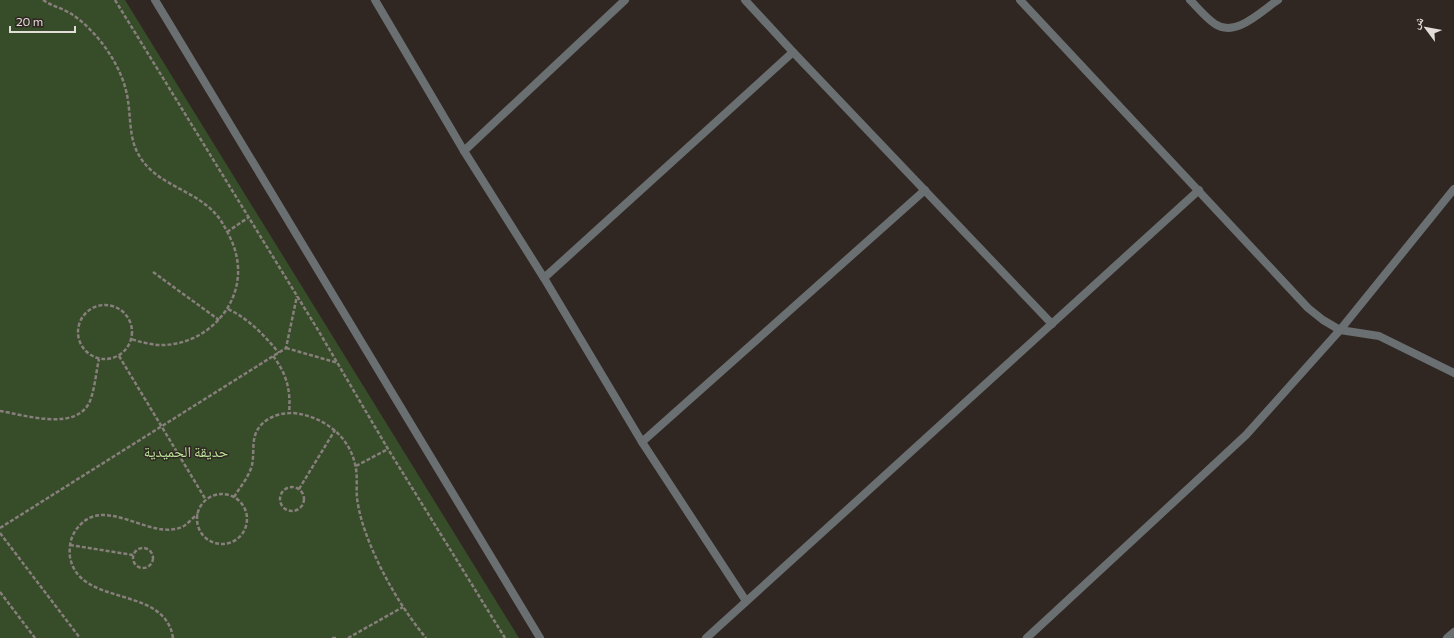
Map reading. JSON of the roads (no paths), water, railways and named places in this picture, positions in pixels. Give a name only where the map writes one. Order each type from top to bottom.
[{"type":"street","points":[[155,0],[540,638]]},
{"type":"street","points":[[375,0],[464,150],[544,278],[642,442],[746,601]]},
{"type":"street","points":[[464,150],[625,0]]},
{"type":"street","points":[[745,0],[792,52],[1052,324]]},
{"type":"street","points":[[1020,0],[1308,308],[1323,320],[1340,330],[1379,336],[1454,373]]},
{"type":"street","points":[[1190,0],[1210,21],[1222,28],[1229,29],[1242,25],[1278,0]]},
{"type":"street","points":[[544,278],[792,52]]},
{"type":"street","points":[[1027,638],[1246,434],[1340,330],[1454,189]]},
{"type":"street","points":[[642,442],[925,190]]},
{"type":"street","points":[[706,638],[1199,190]]},
{"type":"street","points":[[1447,638],[1454,632]]},
{"type":"park label","name":"حديقة الحميدية","points":[[186,452]]}]
